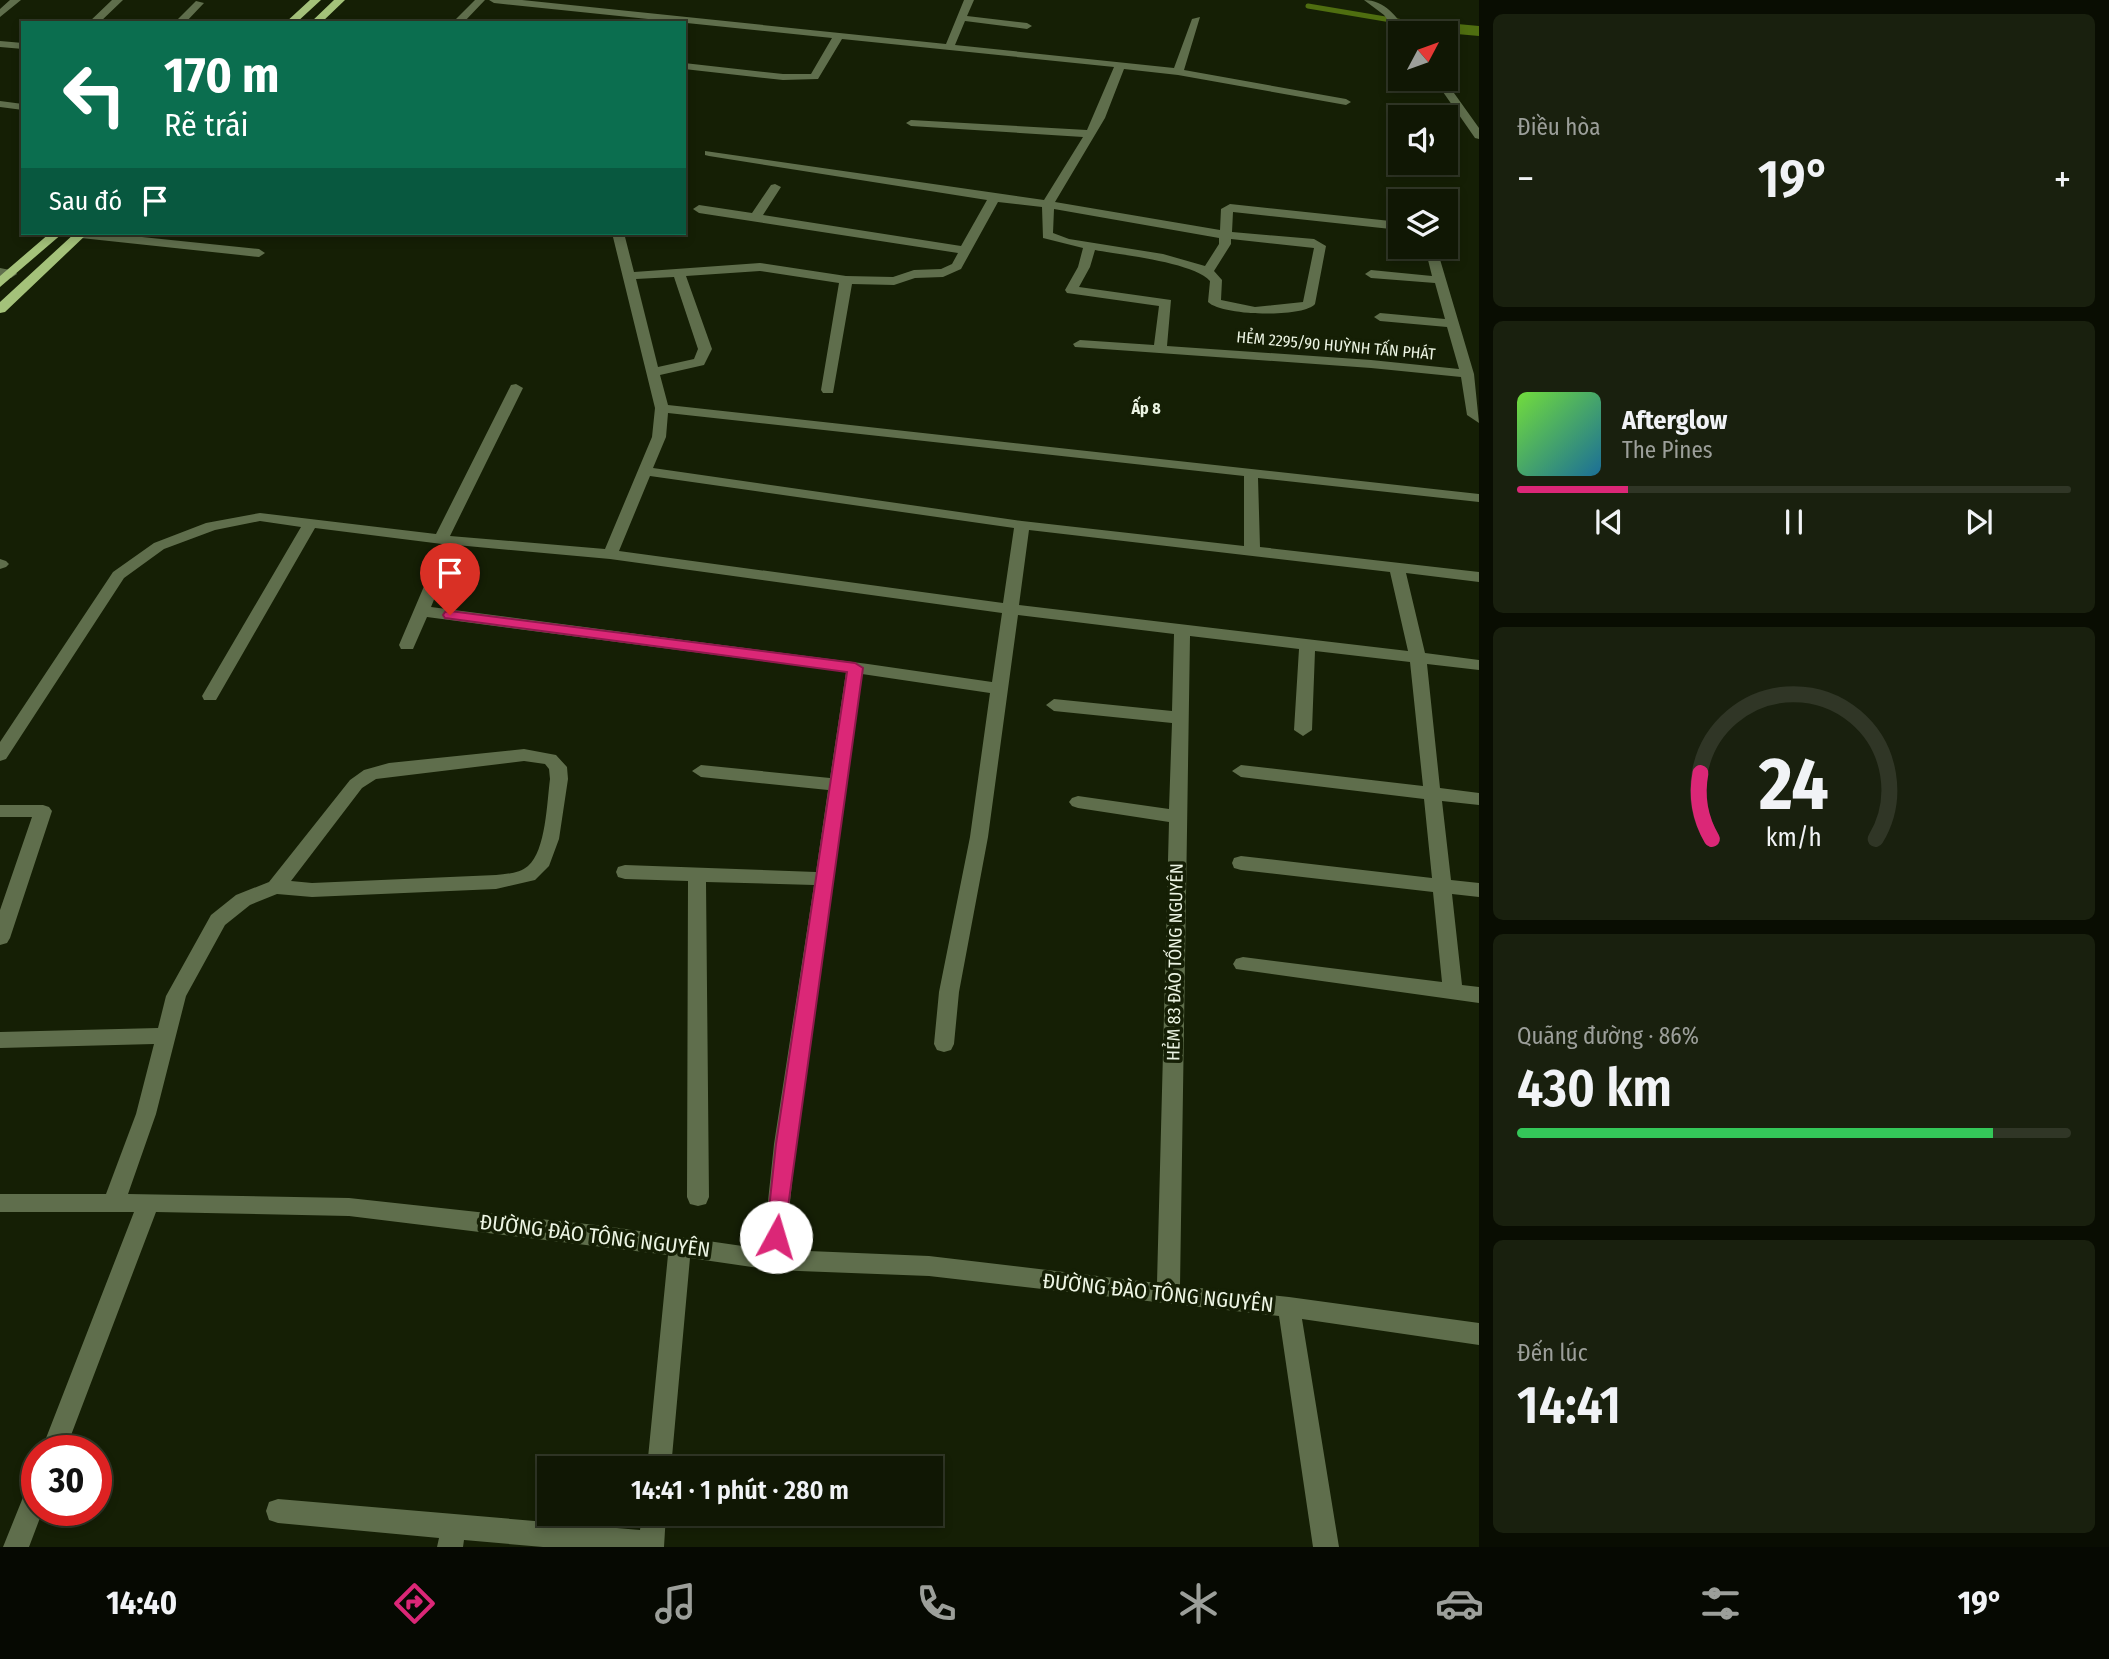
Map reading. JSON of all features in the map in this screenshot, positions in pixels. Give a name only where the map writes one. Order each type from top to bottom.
[{"type":"main road","points":[[292,21],[316,0]]},
{"type":"main road","points":[[317,21],[340,0]]},
{"type":"main road","points":[[0,283],[6,273],[54,235]]},
{"type":"main road","points":[[0,309],[80,235]]},
{"type":"street","points":[[0,14],[16,0]]},
{"type":"street","points":[[95,21],[118,0]]},
{"type":"street","points":[[459,21],[480,0]]},
{"type":"street","points":[[494,0],[654,20]]},
{"type":"street","points":[[949,48],[970,0]]},
{"type":"street","points":[[1369,0],[1393,21]]},
{"type":"street","points":[[181,21],[199,3]]},
{"type":"street","points":[[961,18],[1027,26]]},
{"type":"street","points":[[1178,72],[1197,19]]},
{"type":"street","points":[[686,23],[1120,65],[1178,72],[1346,102]]},
{"type":"street","points":[[686,66],[783,77],[814,77],[838,37]]},
{"type":"street","points":[[0,44],[21,46]]},
{"type":"street","points":[[709,153],[994,198],[1048,204],[1226,234],[1314,243],[1320,246],[1309,304],[1299,309],[1279,307],[1255,311],[1218,304],[1214,302],[1216,280],[1208,271],[1163,258],[1067,242],[1047,235],[1048,204],[1100,118],[1120,65]]},
{"type":"street","points":[[1447,91],[1479,136]]},
{"type":"street","points":[[1,105],[21,107]]},
{"type":"street","points":[[911,123],[1091,134]]},
{"type":"street","points":[[755,216],[775,187]]},
{"type":"street","points":[[629,276],[760,267],[846,280],[894,281],[914,274],[943,273],[957,266],[994,198]]},
{"type":"street","points":[[699,209],[965,250]]},
{"type":"street","points":[[1208,271],[1224,244],[1227,209],[1388,225]]},
{"type":"street","points":[[90,235],[258,253]]},
{"type":"street","points":[[610,554],[659,437],[662,408],[619,235]]},
{"type":"street","points":[[1090,246],[1084,267],[1071,290],[1166,303],[1160,348]]},
{"type":"street","name":"HẺM 2295/90 HUỲNH TẤN PHÁT","points":[[1080,344],[1160,348],[1467,374],[1434,259]]},
{"type":"street","points":[[654,372],[693,365],[699,362],[705,349],[679,273]]},
{"type":"street","points":[[1371,274],[1440,280]]},
{"type":"street","points":[[828,390],[846,280]]},
{"type":"street","points":[[1380,317],[1453,324]]},
{"type":"street","points":[[1467,374],[1474,415],[1479,419]]},
{"type":"street","points":[[407,645],[446,539],[516,388]]},
{"type":"street","points":[[662,408],[1479,498]]},
{"type":"street","points":[[645,471],[1022,525],[1479,577]]},
{"type":"street","points":[[1251,472],[1252,551]]},
{"type":"street","points":[[0,755],[118,575],[159,546],[211,526],[260,517],[446,539],[610,554],[1010,609],[1479,665]]},
{"type":"street","points":[[209,696],[311,523]]},
{"type":"street","points":[[944,1044],[949,992],[979,837],[1022,525]]},
{"type":"street","points":[[1397,567],[1418,659],[1453,992]]},
{"type":"street","points":[[421,611],[855,668],[999,690]]},
{"type":"street","name":"HẺM 83 ĐÀO TỐNG NGUYÊN","points":[[1168,1296],[1182,629]]},
{"type":"street","points":[[1303,730],[1307,646]]},
{"type":"street","points":[[773,1260],[785,1144],[855,668]]},
{"type":"street","points":[[1054,705],[1180,718]]},
{"type":"street","points":[[113,1205],[146,1114],[176,996],[218,920],[243,900],[276,887],[312,890],[518,879],[537,869],[547,852],[559,779],[558,767],[550,759],[524,755],[389,769],[370,774],[356,783],[276,887]]},
{"type":"street","points":[[701,771],[839,785]]},
{"type":"street","points":[[1241,771],[1479,799]]},
{"type":"street","points":[[1078,802],[1178,817]]},
{"type":"street","points":[[0,811],[43,811],[0,938]]},
{"type":"street","points":[[1241,863],[1479,890]]},
{"type":"street","points":[[625,872],[825,879]]},
{"type":"street","points":[[698,874],[698,1197]]},
{"type":"street","points":[[1243,964],[1479,995]]},
{"type":"street","points":[[0,1040],[166,1037]]},
{"type":"street","name":"ĐƯỜNG ĐÀO TÔNG NGUYÊN","points":[[0,1203],[232,1203],[349,1207],[680,1246],[773,1260],[929,1266],[1168,1296],[1289,1307],[1479,1334]]},
{"type":"street","points":[[59,1435],[148,1205]]},
{"type":"street","points":[[660,1456],[680,1246]]},
{"type":"street","points":[[1289,1307],[1326,1547]]},
{"type":"street","points":[[278,1511],[451,1536],[651,1546],[653,1526]]},
{"type":"street","points":[[16,1547],[24,1526]]},
{"type":"shaded area","points":[[1458,24],[1479,26],[1479,36],[1458,34]]},
{"type":"waterway","points":[[1308,6],[1397,21]]},
{"type":"district","name":"Ấp 8","points":[[1146,408]]},
{"type":"route","points":[[450,615],[855,668],[785,1144],[776,1237]]}]
